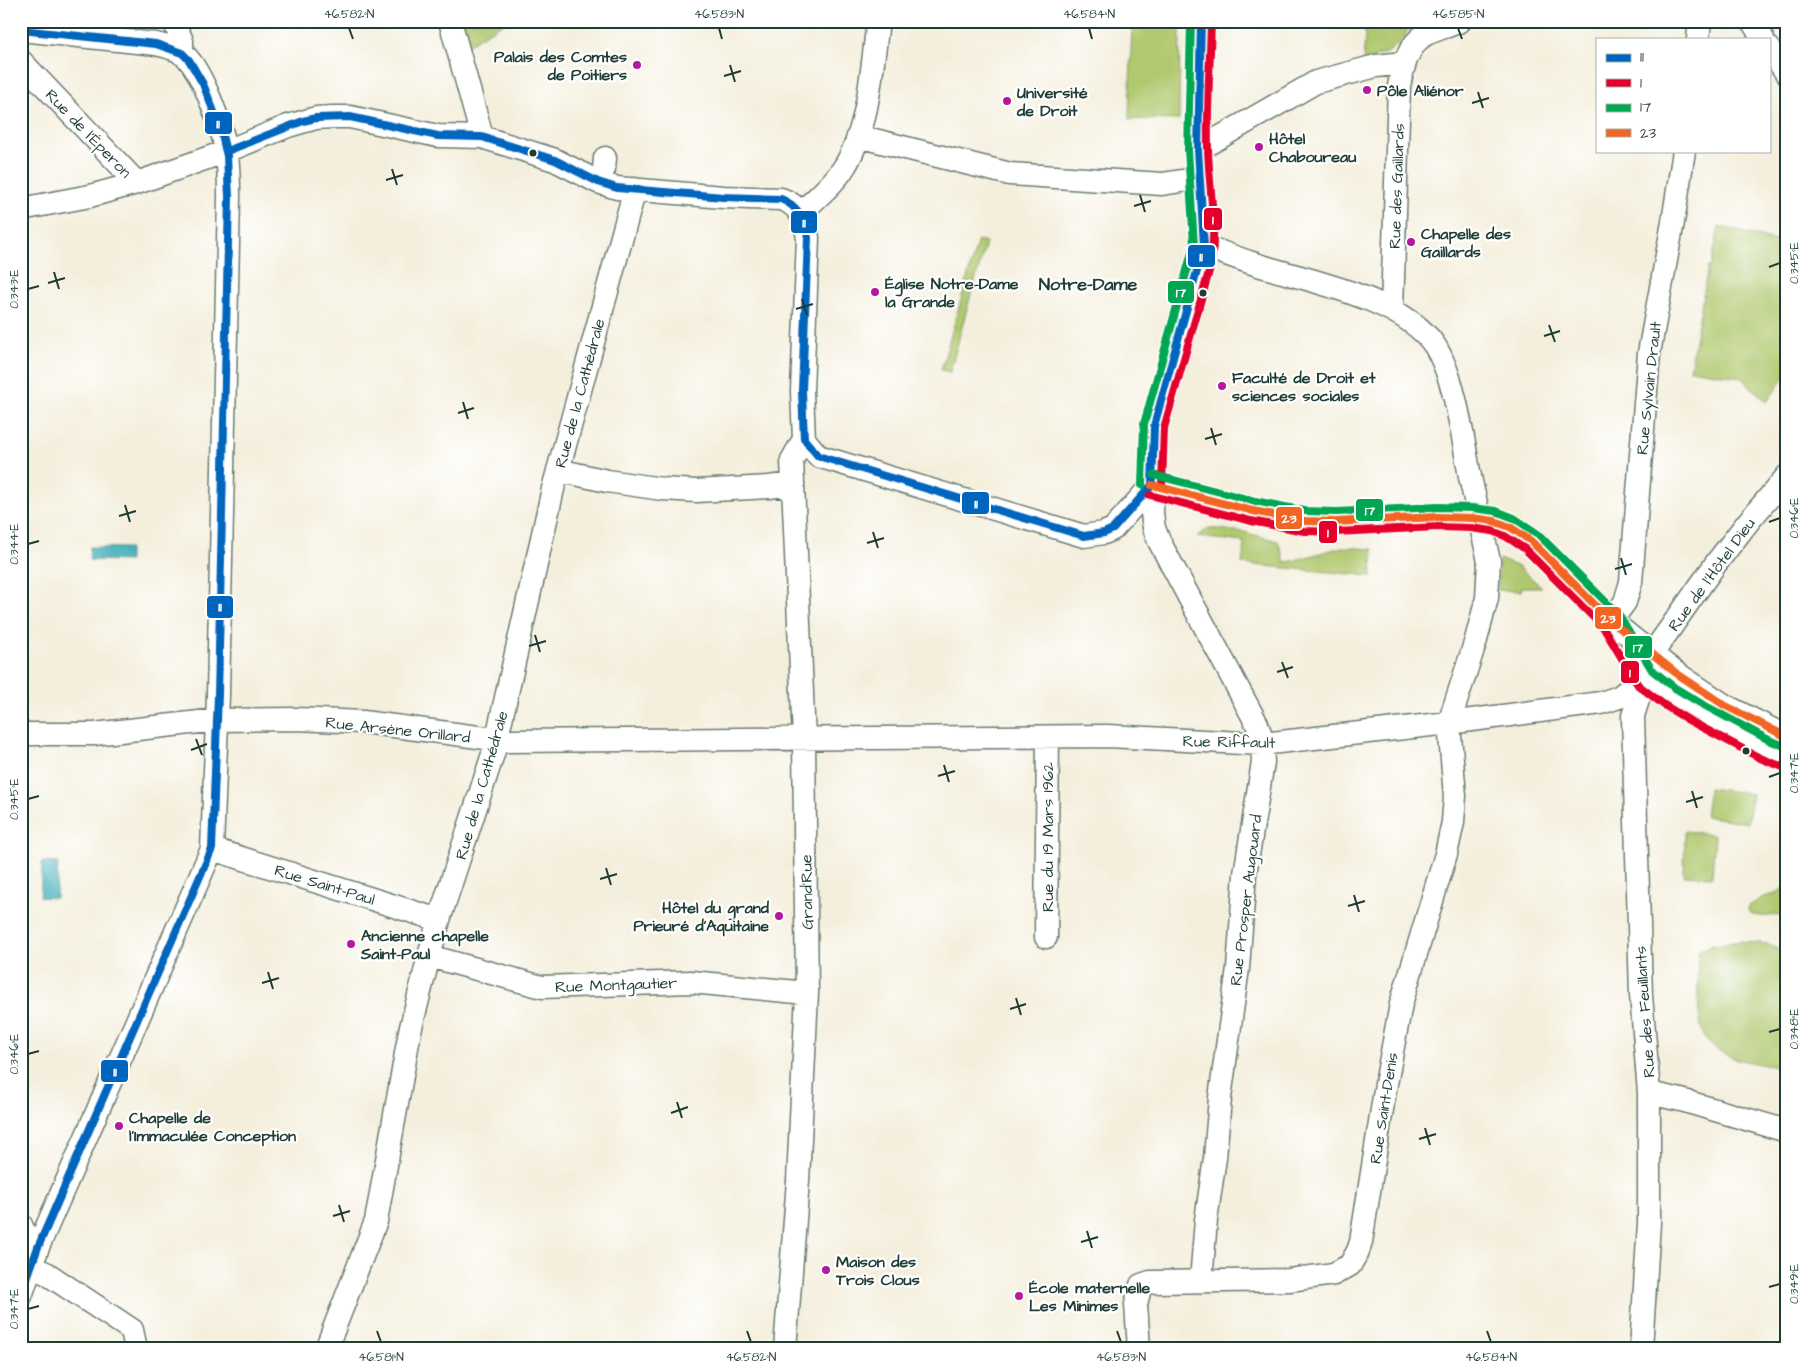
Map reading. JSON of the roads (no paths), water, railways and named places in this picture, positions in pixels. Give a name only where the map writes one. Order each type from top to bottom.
[{"type":"street","points":[[174,21],[182,41],[182,54]]},
{"type":"street","points":[[450,21],[482,137]]},
{"type":"street","points":[[801,213],[834,180],[853,152],[872,71],[878,21]]},
{"type":"street","name":"Rue Prosper Augouard","points":[[1201,21],[1198,150],[1204,246],[1154,426],[1152,513],[1154,528],[1159,541],[1257,724],[1262,744],[1263,762],[1245,874],[1238,968],[1220,1098],[1201,1280]]},
{"type":"street","points":[[1198,150],[1316,82],[1376,66],[1404,63],[1420,38],[1460,21]]},
{"type":"street","points":[[1698,38],[1700,21]]},
{"type":"street","points":[[1752,21],[1762,38]]},
{"type":"street","points":[[21,30],[156,44],[171,48],[182,54],[198,74],[222,130],[229,168],[218,720],[212,849],[35,1257],[21,1296]]},
{"type":"street","points":[[1770,49],[1787,74]]},
{"type":"street","name":"Rue de l'Éperon","points":[[21,61],[137,182]]},
{"type":"street","name":"Rue des Gaillards","points":[[1392,310],[1399,86],[1404,63]]},
{"type":"street","points":[[21,209],[90,196],[226,151],[303,121],[333,117],[350,117],[438,136],[482,137],[555,160],[612,187],[723,197],[771,198],[788,202],[801,213],[806,224],[808,238],[802,391],[804,439],[818,456],[1084,536],[1104,533],[1113,529],[1152,485],[1253,511],[1305,521],[1336,522],[1438,517],[1494,521],[1510,527],[1531,541],[1611,621],[1682,677],[1724,705],[1787,736]]},
{"type":"street","points":[[460,122],[482,137]]},
{"type":"street","points":[[858,136],[1010,174],[1162,184],[1201,178]]},
{"type":"street","name":"Rue Sylvain Drault","points":[[1611,621],[1625,602],[1631,582],[1649,353],[1674,222],[1684,152]]},
{"type":"street","points":[[598,182],[604,169],[605,158]]},
{"type":"street","name":"Rue de la Cathédrale","points":[[326,1349],[376,1221],[410,1031],[439,920],[498,734],[558,470],[635,189]]},
{"type":"street","points":[[1204,246],[1263,267],[1342,289],[1392,310],[1418,327],[1434,345],[1451,384],[1489,561],[1487,598],[1476,640],[1449,723]]},
{"type":"street","name":"Grand'Rue","points":[[785,1349],[798,1181],[808,993],[804,740],[792,460],[804,439]]},
{"type":"street","points":[[558,470],[607,481],[696,491],[793,484]]},
{"type":"street","name":"Rue de l'Hôtel Dieu","points":[[1644,677],[1652,654],[1717,562],[1787,476]]},
{"type":"street","points":[[1611,621],[1644,677],[1669,696],[1695,712],[1765,749],[1787,758]]},
{"type":"street","name":"Rue Riffault","points":[[804,740],[1108,736],[1262,744],[1449,723],[1602,703],[1619,697],[1644,677]]},
{"type":"street","name":"Rue des Feuillants","points":[[1641,1349],[1649,1223],[1649,1093],[1641,995],[1633,716],[1644,677]]},
{"type":"street","name":"Rue Arsène Orillard","points":[[21,734],[94,734],[218,720],[296,720],[363,722],[498,734],[509,741],[804,740]]},
{"type":"street","name":"Rue Saint-Denis","points":[[1139,1349],[1136,1304],[1141,1285],[1150,1282],[1201,1280],[1289,1280],[1334,1274],[1350,1265],[1358,1252],[1401,1004],[1446,854],[1453,822],[1455,796],[1449,723]]},
{"type":"street","name":"Rue du 19 Mars 1962","points":[[1046,937],[1048,737]]},
{"type":"street","name":"Rue Saint-Paul","points":[[212,849],[439,920]]},
{"type":"street","name":"Rue Montgautier","points":[[429,956],[542,987],[691,982],[808,993]]},
{"type":"street","points":[[1649,1093],[1681,1100],[1787,1131]]},
{"type":"street","points":[[21,1225],[35,1257],[46,1274],[132,1330],[136,1349]]},
{"type":"water","points":[[90,547],[129,548],[129,561],[89,560]]},
{"type":"water","points":[[42,862],[58,863],[56,898],[40,897]]},
{"type":"place","name":"Palais des Comtes de Poitiers","points":[[637,65]]},
{"type":"place","name":"Pôle Aliénor","points":[[1367,90]]},
{"type":"place","name":"Université de Droit","points":[[1007,101]]},
{"type":"place","name":"Hôtel Chaboureau","points":[[1259,147]]},
{"type":"place","name":"Chapelle des Gaillards","points":[[1411,242]]},
{"type":"place","name":"Église Notre-Dame la Grande","points":[[875,292]]},
{"type":"place","name":"Faculté de Droit et sciences sociales","points":[[1222,386]]},
{"type":"place","name":"Hôtel du grand Prieuré d'Aquitaine","points":[[779,916]]},
{"type":"place","name":"Ancienne chapelle Saint-Paul","points":[[351,944]]},
{"type":"place","name":"Chapelle de l'Immaculée Conception","points":[[119,1126]]},
{"type":"place","name":"Maison des Trois Clous","points":[[826,1270]]},
{"type":"place","name":"École maternelle Les Minimes","points":[[1019,1296]]},
{"type":"district","name":"Notre-Dame","points":[[1088,284]]}]
